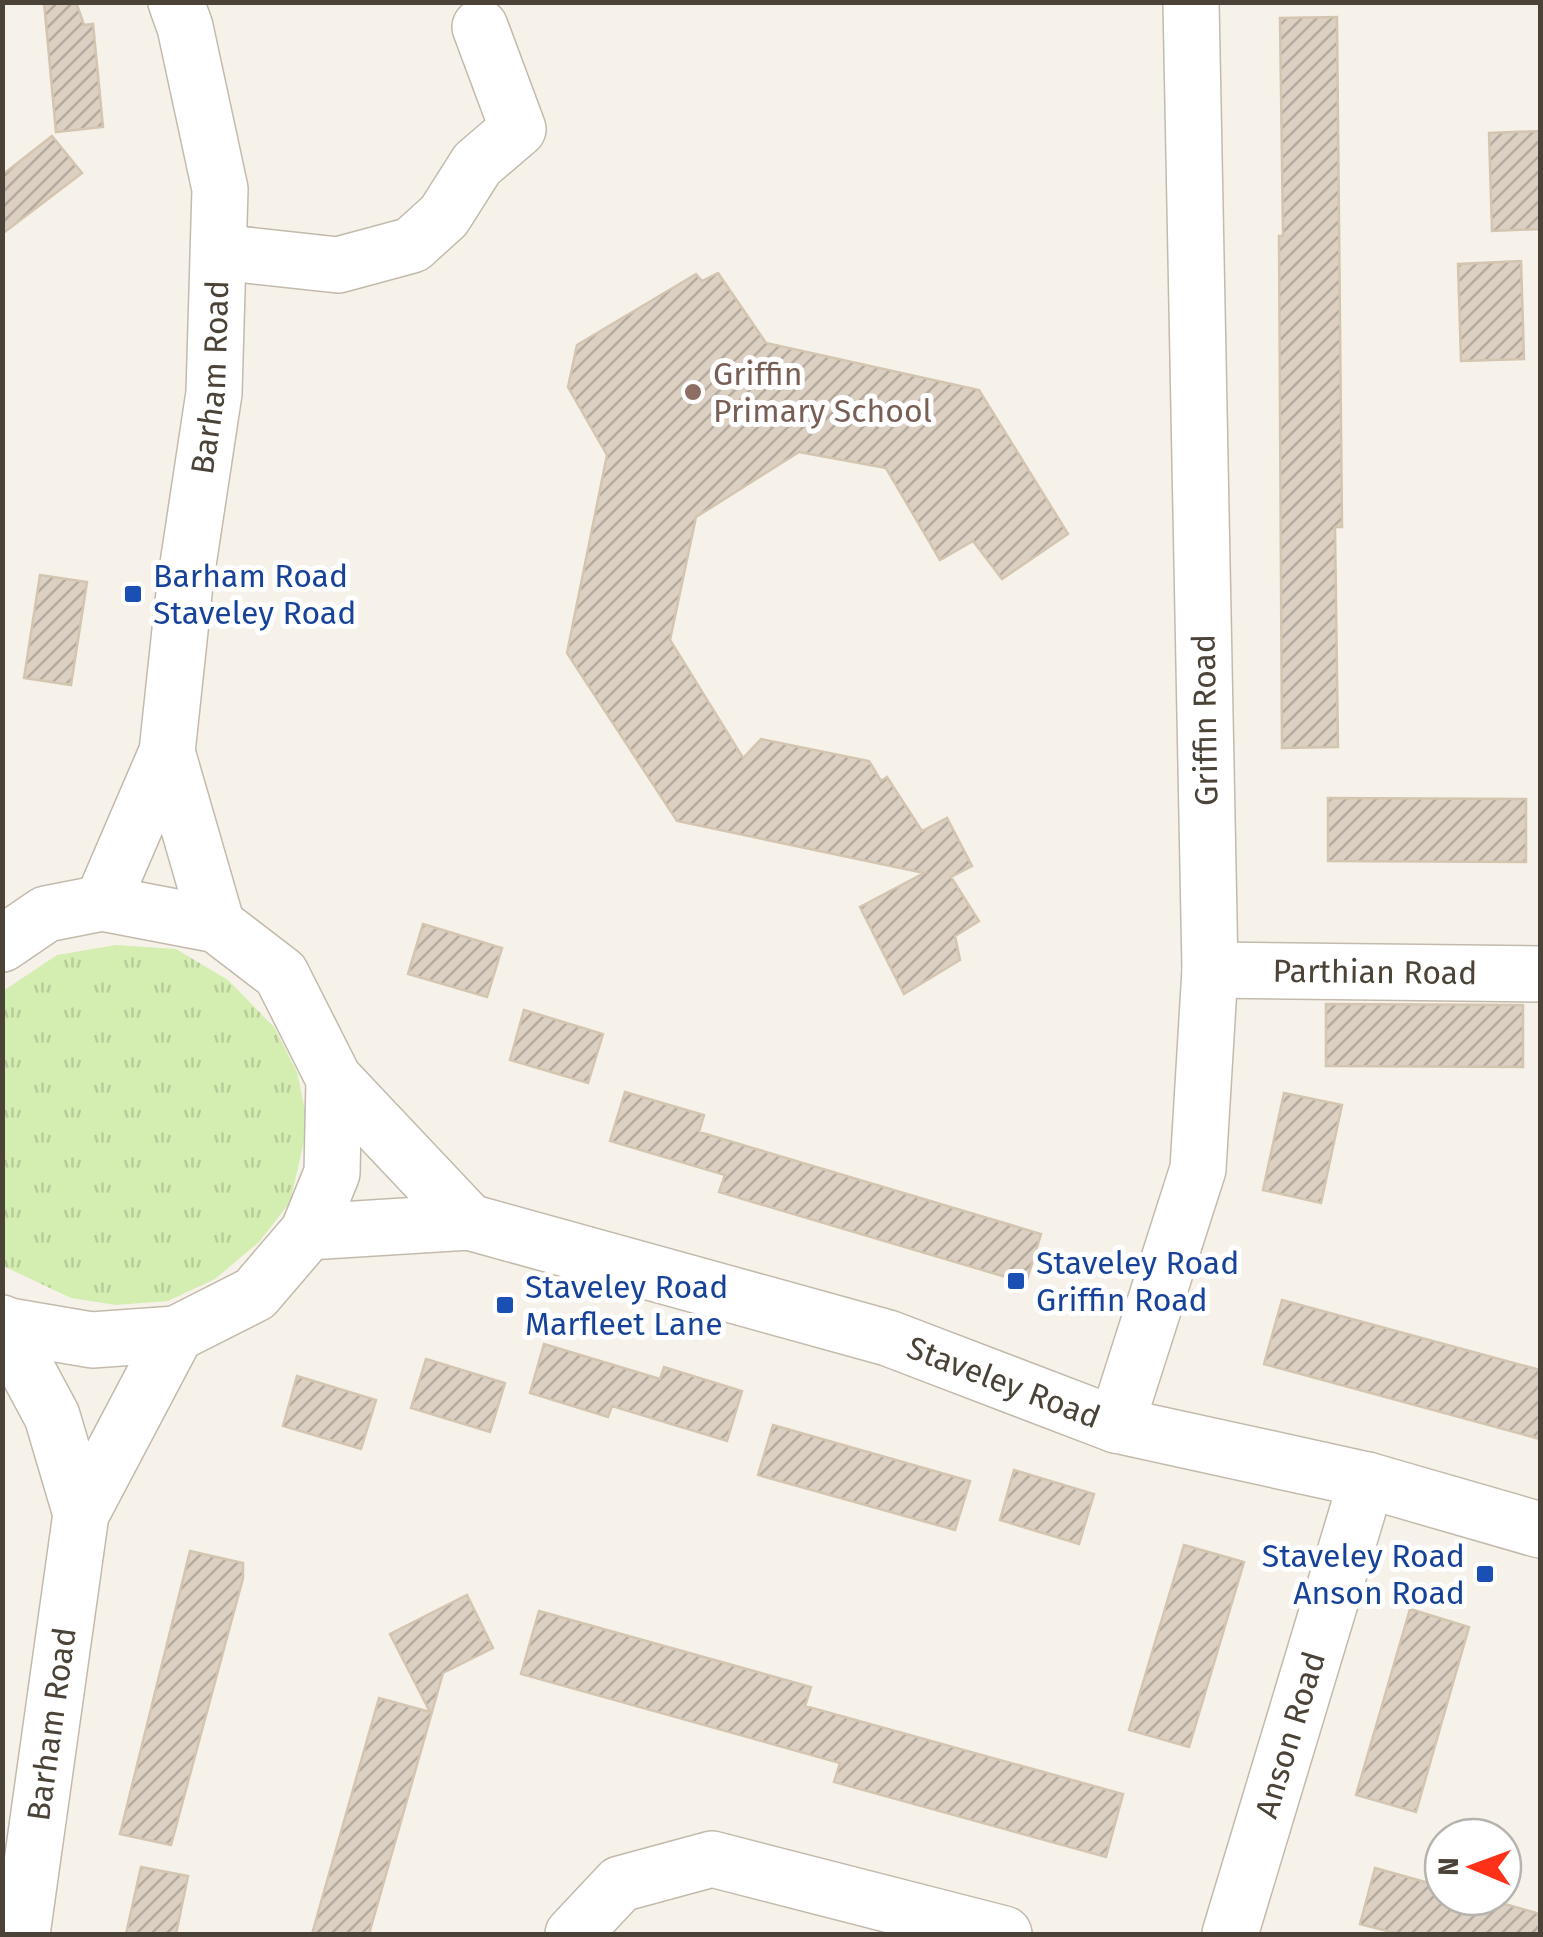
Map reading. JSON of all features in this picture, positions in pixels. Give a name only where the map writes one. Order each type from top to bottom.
[{"type":"street","name":"Barham Road","points":[[102,902],[168,752],[185,584],[214,392],[220,189],[176,2]]},
{"type":"street","name":"Griffin Road","points":[[1116,1425],[1198,1168],[1210,970],[1192,2]]},
{"type":"street","points":[[218,252],[338,265],[412,245],[444,216],[477,164],[518,130],[480,27]]},
{"type":"street","name":"Barham Road","points":[[168,752],[216,925]]},
{"type":"street","points":[[2,944],[46,914],[102,902],[216,925],[281,974],[334,1079],[469,1222]]},
{"type":"street","name":"Parthian Road","points":[[1210,970],[1540,974]]},
{"type":"street","points":[[3,1324],[92,1340],[176,1334],[255,1294],[308,1232],[332,1173],[334,1079]]},
{"type":"street","name":"Staveley Road","points":[[308,1232],[469,1222],[888,1338],[1116,1425],[1367,1480],[1540,1530]]},
{"type":"street","name":"Barham Road","points":[[3,1324],[52,1416],[81,1514]]},
{"type":"street","name":"Barham Road","points":[[22,1934],[81,1514],[176,1334]]},
{"type":"street","name":"Anson Road","points":[[1230,1934],[1367,1480]]},
{"type":"street","points":[[573,1934],[620,1884],[712,1859],[1004,1934]]},
{"type":"green space","points":[[116,945],[176,949],[228,980],[274,1027],[297,1072],[308,1124],[290,1202],[259,1242],[215,1279],[168,1301],[116,1305],[71,1298],[3,1266],[3,991],[57,955]]},
{"type":"building","points":[[44,2],[76,2],[84,25],[93,24],[103,127],[56,132]]},
{"type":"building","points":[[1337,17],[1342,527],[1335,527],[1338,747],[1282,748],[1280,18]]},
{"type":"building","points":[[1540,131],[1540,229],[1492,231],[1489,133]]},
{"type":"building","points":[[52,136],[82,173],[2,234],[2,175]]},
{"type":"building","points":[[1521,261],[1524,359],[1461,361],[1458,264]]},
{"type":"building","name":"Griffin Primary School","points":[[718,273],[766,343],[979,390],[1068,534],[1002,579],[973,541],[940,560],[886,468],[799,452],[696,517],[670,640],[743,758],[761,739],[869,761],[881,781],[887,777],[922,831],[947,818],[972,866],[951,877],[979,921],[955,936],[960,960],[904,994],[860,907],[924,873],[677,821],[567,653],[607,455],[568,387],[577,345],[696,274],[702,281]]},
{"type":"building","points":[[40,575],[87,582],[71,685],[24,678]]},
{"type":"building","points":[[1328,798],[1526,799],[1526,862],[1328,861]]},
{"type":"building","points":[[423,924],[502,948],[487,997],[408,974]]},
{"type":"building","points":[[1326,1004],[1523,1005],[1523,1067],[1326,1066]]},
{"type":"building","points":[[524,1010],[603,1034],[588,1083],[510,1060]]},
{"type":"building","points":[[625,1092],[704,1115],[699,1132],[1041,1234],[1026,1283],[719,1192],[725,1175],[610,1141]]},
{"type":"building","points":[[1284,1093],[1342,1105],[1321,1203],[1263,1190]]},
{"type":"building","points":[[1282,1300],[1540,1370],[1540,1439],[1264,1364]]},
{"type":"building","points":[[544,1344],[660,1379],[664,1367],[742,1391],[727,1441],[612,1406],[608,1417],[530,1393]]},
{"type":"building","points":[[426,1359],[505,1383],[490,1432],[411,1408]]},
{"type":"building","points":[[297,1376],[376,1400],[361,1449],[283,1426]]},
{"type":"building","points":[[773,1425],[970,1481],[955,1530],[758,1475]]},
{"type":"building","points":[[1014,1470],[1094,1494],[1079,1544],[1000,1520]]},
{"type":"building","points":[[1184,1545],[1244,1562],[1189,1747],[1129,1730]]},
{"type":"building","points":[[190,1551],[243,1563],[243,1578],[171,1845],[120,1834]]},
{"type":"building","points":[[467,1595],[493,1648],[443,1673],[369,1934],[312,1934],[379,1698],[430,1712],[390,1634]]},
{"type":"building","points":[[1410,1609],[1469,1627],[1416,1812],[1356,1795]]},
{"type":"building","points":[[539,1611],[811,1687],[805,1706],[1123,1794],[1106,1857],[834,1782],[840,1763],[521,1674]]},
{"type":"building","points":[[141,1867],[188,1876],[176,1934],[126,1934]]},
{"type":"building","points":[[1375,1868],[1423,1881],[1423,1917],[1523,1917],[1523,1909],[1540,1914],[1540,1934],[1399,1934],[1360,1924]]},
{"type":"place","name":"Griffin Primary School","points":[[693,392]]},
{"type":"place","name":"Barham Road Staveley Road","points":[[133,594]]},
{"type":"place","name":"Staveley Road Griffin Road","points":[[1016,1281]]},
{"type":"place","name":"Staveley Road Marfleet Lane","points":[[505,1305]]},
{"type":"place","name":"Staveley Road Anson Road","points":[[1485,1574]]}]
